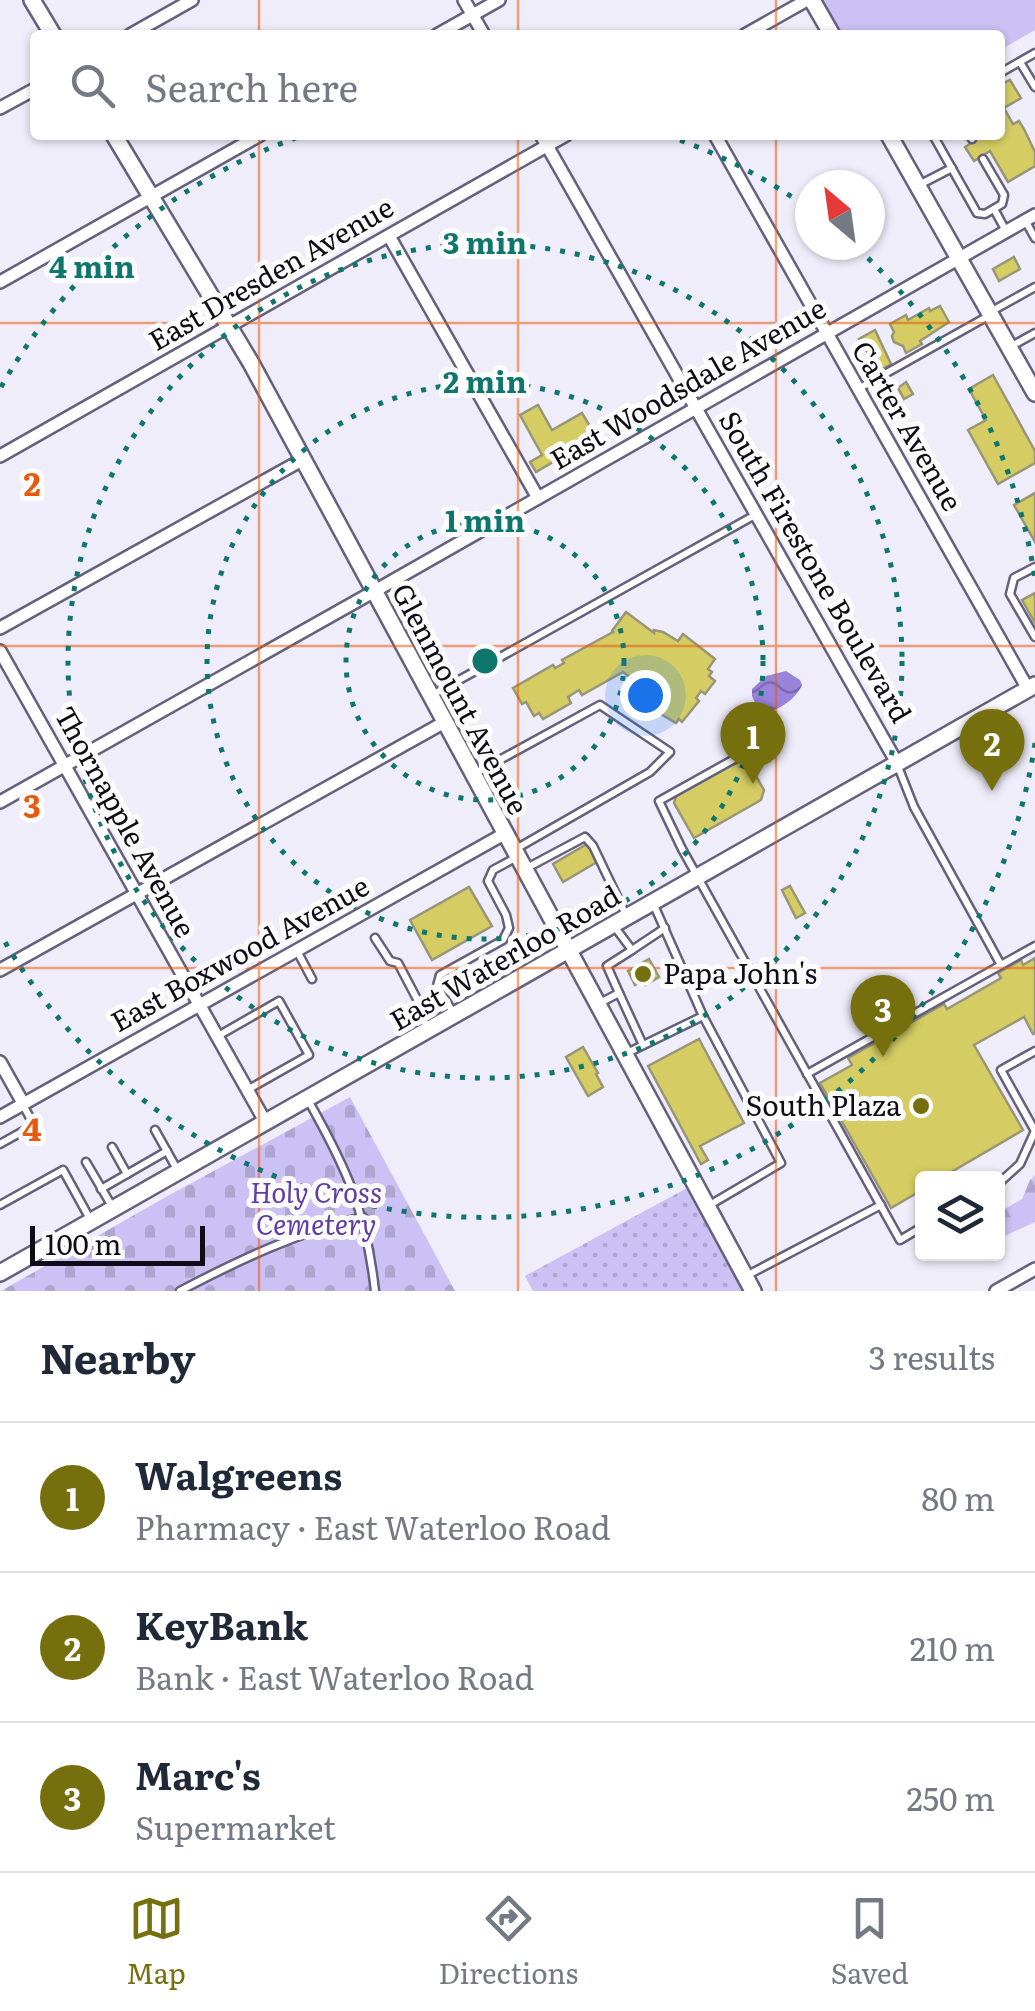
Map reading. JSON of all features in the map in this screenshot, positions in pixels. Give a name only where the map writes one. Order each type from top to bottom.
[{"type":"main road","points":[[32,0],[51,30]]},
{"type":"main road","points":[[810,0],[829,30]]},
{"type":"main road","name":"Glenmount Avenue","points":[[117,140],[230,327],[749,1284]]},
{"type":"main road","points":[[893,140],[1035,393]]},
{"type":"main road","name":"East Waterloo Road","points":[[0,1273],[1031,687]]},
{"type":"street","points":[[139,30],[192,0]]},
{"type":"street","points":[[464,0],[481,30]]},
{"type":"street","points":[[446,30],[499,0]]},
{"type":"street","points":[[753,30],[810,0]]},
{"type":"street","points":[[0,108],[30,91]]},
{"type":"street","points":[[0,282],[251,140]]},
{"type":"street","name":"East Dresden Avenue","points":[[0,456],[388,236],[544,140]]},
{"type":"street","name":"South Firestone Boulevard","points":[[544,140],[897,763]]},
{"type":"street","name":"Carter Avenue","points":[[718,140],[1031,687]]},
{"type":"street","name":"East Woodsdale Avenue","points":[[0,802],[1030,218]]},
{"type":"street","points":[[388,236],[538,498]]},
{"type":"street","points":[[0,628],[302,460]]},
{"type":"street","name":"Thornapple Avenue","points":[[0,651],[266,1123]]},
{"type":"street","points":[[0,970],[444,723]]},
{"type":"street","name":"East Boxwood Avenue","points":[[0,1117],[504,834]]},
{"type":"street","points":[[0,1062],[23,1104]]},
{"type":"street","points":[[996,1291],[1035,1269]]},
{"type":"lane","points":[[1005,70],[1035,54]]},
{"type":"lane","points":[[1020,62],[1035,86]]},
{"type":"lane","points":[[936,140],[977,213],[985,214],[1002,204],[1004,196],[983,159]]},
{"type":"lane","points":[[918,186],[952,168]]},
{"type":"lane","points":[[994,209],[1006,232]]},
{"type":"lane","points":[[1030,218],[1035,238]]},
{"type":"lane","points":[[857,389],[1035,287]]},
{"type":"lane","points":[[1009,347],[1035,333]]},
{"type":"lane","points":[[430,696],[756,514]]},
{"type":"lane","points":[[1035,566],[1014,578],[1010,594],[1035,637]]},
{"type":"lane","points":[[473,774],[600,705],[670,752],[650,772],[518,859]]},
{"type":"lane","points":[[763,744],[659,801],[900,1240],[915,1231]]},
{"type":"lane","points":[[897,763],[914,807],[1001,965]]},
{"type":"lane","points":[[454,1016],[436,986],[440,975],[503,940],[509,928],[506,916],[488,881],[493,870],[518,859],[586,837],[593,846],[632,950]]},
{"type":"lane","points":[[652,902],[703,1016],[781,1163],[707,1207]]},
{"type":"lane","points":[[643,1045],[607,966],[664,928]]},
{"type":"lane","points":[[375,938],[390,961],[398,963],[429,1030]]},
{"type":"lane","points":[[808,1074],[1035,946]]},
{"type":"lane","points":[[297,951],[312,979]]},
{"type":"lane","points":[[597,1004],[619,993]]},
{"type":"lane","points":[[218,1036],[279,1001],[302,1042],[309,1056],[248,1090]]},
{"type":"lane","points":[[625,1054],[703,1016]]},
{"type":"lane","points":[[1005,1178],[1020,1164],[1035,1131],[1001,1070],[1035,1051]]},
{"type":"lane","points":[[308,1098],[344,1165],[363,1218],[375,1291]]},
{"type":"lane","points":[[0,1144],[34,1125],[23,1104]]},
{"type":"lane","points":[[156,1130],[179,1172]]},
{"type":"lane","points":[[112,1147],[127,1174]]},
{"type":"lane","points":[[101,1188],[167,1151]]},
{"type":"lane","points":[[86,1162],[113,1209]]},
{"type":"lane","points":[[0,1205],[63,1170],[92,1222]]},
{"type":"lane","points":[[749,1284],[880,1206]]},
{"type":"lane","points":[[180,1291],[269,1249],[363,1218]]},
{"type":"green space","points":[[812,0],[1035,0],[1035,30],[1005,47],[1005,30],[829,30]]},
{"type":"green space","name":"Holy Cross Cemetery","points":[[350,1097],[455,1291],[1,1291],[164,1198]]},
{"type":"green space","points":[[1035,1175],[1035,1222],[1005,1236],[1005,1209],[1022,1199]]},
{"type":"green space","points":[[687,1188],[743,1291],[533,1291],[525,1276]]},
{"type":"water","points":[[786,671],[800,680],[799,690],[778,708],[759,712],[752,689],[766,676]]},
{"type":"building","points":[[1010,80],[1021,98],[1005,107],[1005,82]]},
{"type":"building","points":[[1005,110],[1013,124],[1019,121],[1024,129],[1035,152],[1035,166],[1008,182],[990,151],[974,161],[965,147],[976,140],[1005,140]]},
{"type":"building","points":[[1014,257],[1020,269],[999,281],[993,269]]},
{"type":"building","points":[[940,306],[949,322],[920,341],[922,344],[906,353],[903,346],[894,342],[890,324],[906,315],[908,320]]},
{"type":"building","points":[[875,330],[891,364],[879,371],[859,339]]},
{"type":"building","points":[[993,375],[1035,451],[1035,463],[998,484],[968,430],[986,420],[969,389]]},
{"type":"building","points":[[906,382],[913,394],[904,399],[898,388]]},
{"type":"building","points":[[538,405],[552,430],[582,413],[594,433],[536,472],[530,462],[542,455],[520,415]]},
{"type":"building","points":[[1035,493],[1035,542],[1014,505]]},
{"type":"building","points":[[1035,593],[1035,623],[1022,600]]},
{"type":"building","points":[[626,612],[654,633],[663,632],[678,641],[683,634],[715,659],[708,669],[715,681],[705,694],[701,691],[696,698],[699,701],[682,722],[679,719],[676,723],[649,707],[642,699],[648,692],[623,672],[582,695],[579,690],[568,697],[571,703],[543,719],[539,713],[534,716],[526,702],[522,704],[513,688],[553,665],[555,668],[564,663],[562,660],[613,632]]},
{"type":"building","points":[[745,757],[764,790],[761,800],[694,838],[674,803],[676,796]]},
{"type":"building","points":[[587,844],[597,862],[563,882],[553,864]]},
{"type":"building","points":[[790,886],[805,913],[796,918],[782,890]]},
{"type":"building","points":[[469,887],[492,926],[432,960],[410,920]]},
{"type":"building","name":"South Plaza","points":[[1035,958],[1035,1033],[1024,1017],[974,1045],[1023,1130],[953,1171],[915,1171],[915,1194],[891,1208],[820,1083],[852,1065],[848,1058],[944,1004],[947,1009],[1001,978],[998,973],[1021,960],[1023,965]]},
{"type":"building","name":"Papa John's","points":[[649,959],[659,977],[645,985],[642,981],[635,985],[628,971]]},
{"type":"building","points":[[699,1039],[744,1123],[700,1146],[708,1160],[701,1164],[648,1066]]},
{"type":"building","points":[[583,1047],[603,1087],[588,1096],[566,1057]]},
{"type":"place","name":"Walgreens","points":[[753,784]]},
{"type":"place","name":"KeyBank","points":[[992,791]]},
{"type":"place","name":"Papa John's","points":[[643,974]]},
{"type":"place","name":"Marc's","points":[[883,1057]]},
{"type":"place","name":"South Plaza","points":[[921,1106]]}]
